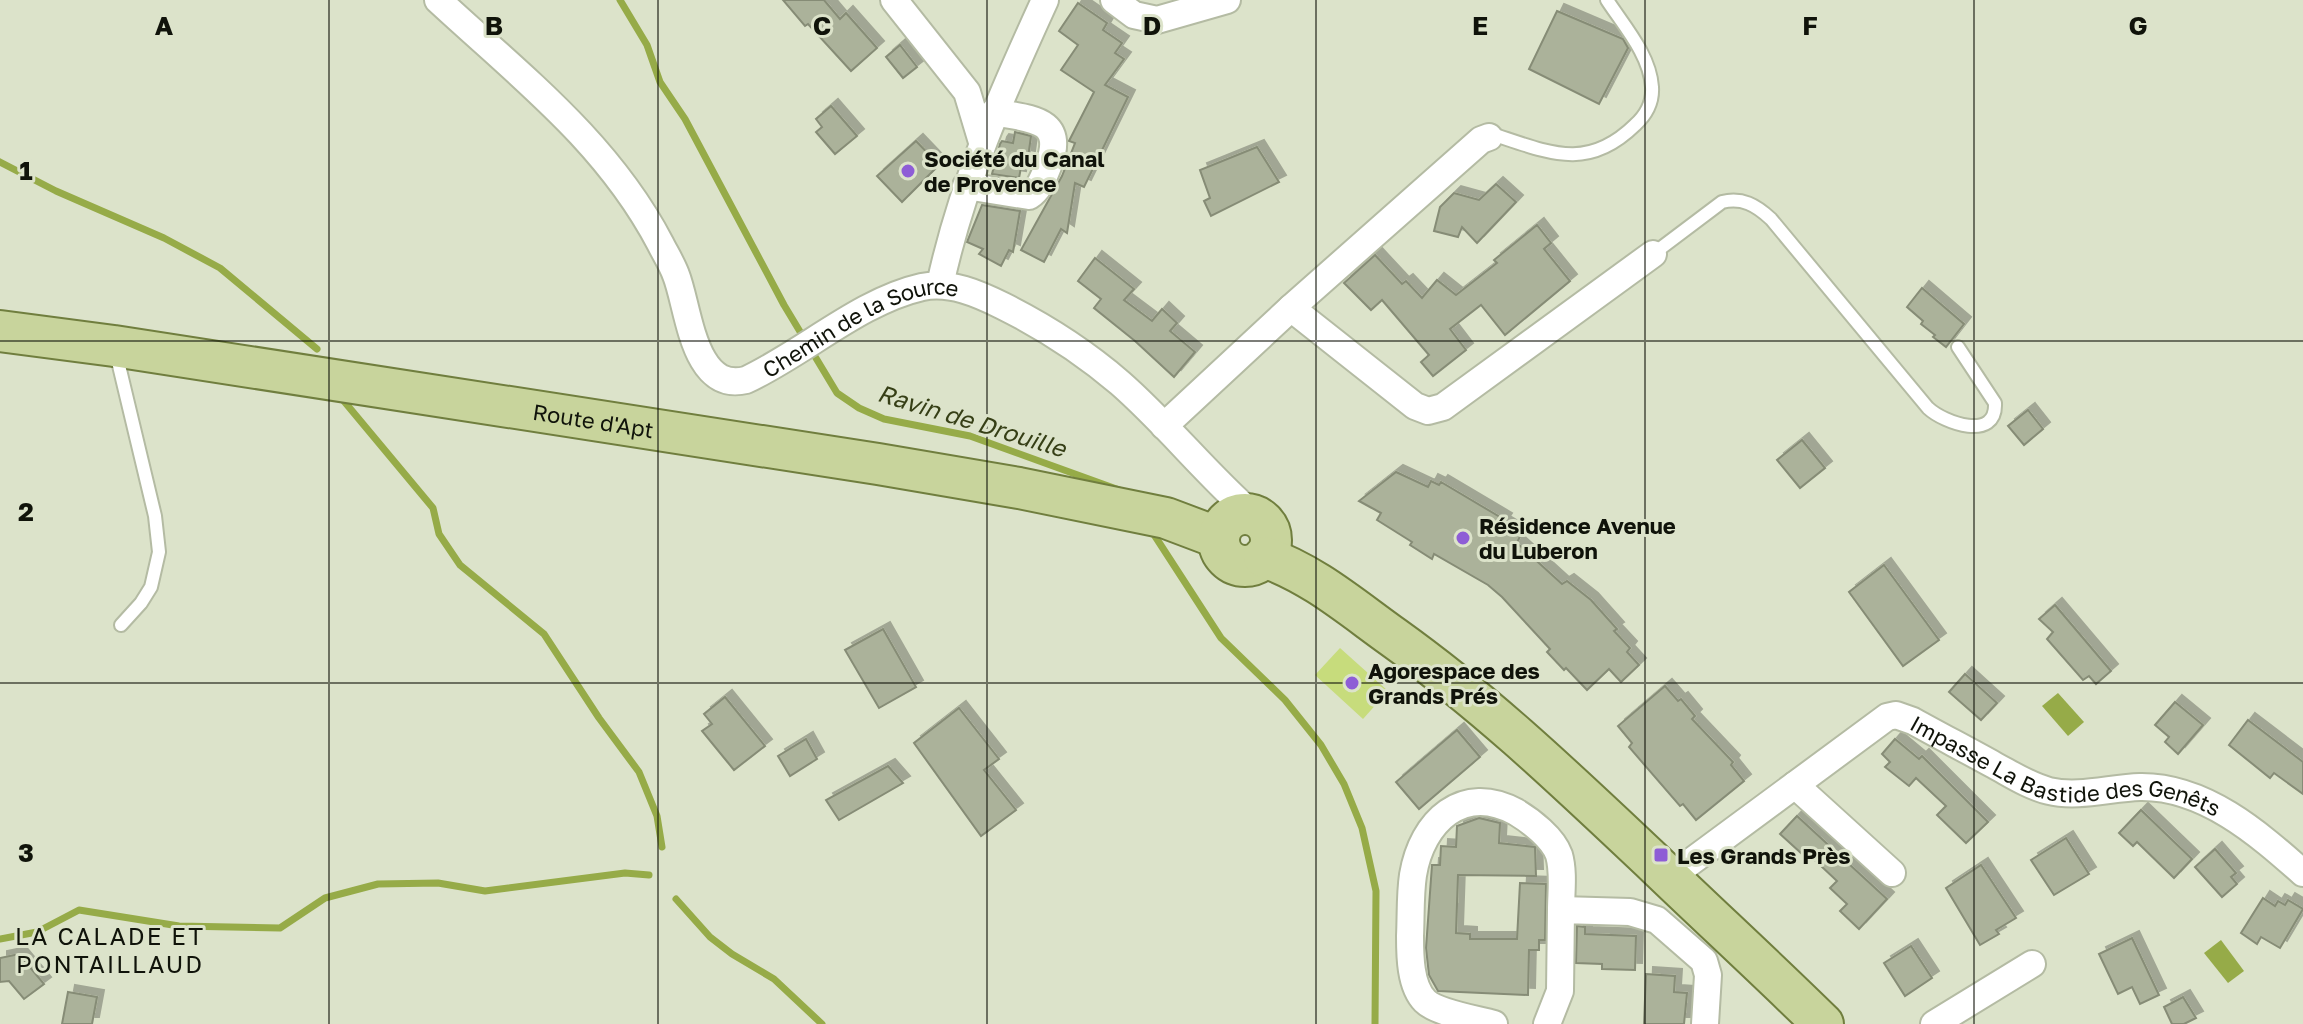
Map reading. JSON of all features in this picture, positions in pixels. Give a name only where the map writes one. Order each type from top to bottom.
[{"type":"main road","name":"Route d'Apt","points":[[0,331],[878,464],[1234,529]]},
{"type":"main road","points":[[1234,529],[1451,678],[1551,765],[1823,1024]]},
{"type":"street","name":"Chemin de la Source","points":[[438,0],[585,135],[609,163],[649,221],[676,275],[698,351],[715,375],[736,382],[762,373],[855,317],[911,290],[940,285],[977,294],[1035,322],[1078,349],[1121,384],[1164,426],[1234,529]]},
{"type":"street","points":[[894,0],[960,81],[971,101],[982,142]]},
{"type":"street","points":[[940,285],[948,243],[982,142],[1045,0]]},
{"type":"street","points":[[1114,0],[1134,15],[1157,20],[1227,0]]},
{"type":"street","points":[[966,186],[1029,196],[1038,187],[1054,150],[1052,134],[1042,123],[994,112]]},
{"type":"street","points":[[1164,426],[1291,308],[1481,140],[1489,137]]},
{"type":"street","points":[[1291,308],[1415,406],[1434,411],[1653,254]]},
{"type":"street","name":"Impasse La Bastide des Genêts","points":[[1657,920],[1678,886],[1795,785],[1887,717],[1896,715],[2049,791],[2076,793],[2145,787],[2200,801],[2226,813],[2303,873]]},
{"type":"street","points":[[1795,785],[1892,873]]},
{"type":"street","points":[[1494,1024],[1433,1006],[1420,994],[1410,955],[1411,896],[1417,860],[1428,834],[1449,812],[1480,800],[1503,805],[1524,817],[1545,836],[1559,855],[1560,991],[1547,1024]]},
{"type":"street","points":[[1561,910],[1630,912],[1657,920],[1704,961],[1708,975],[1705,1024]]},
{"type":"street","points":[[1704,961],[1745,948]]},
{"type":"street","points":[[1934,1024],[2032,964]]},
{"type":"lane","points":[[1489,137],[1498,136],[1553,153],[1585,155],[1614,143],[1642,119],[1652,99],[1650,77],[1636,43],[1607,0]]},
{"type":"lane","points":[[1653,254],[1722,202],[1733,199],[1757,207],[1771,219],[1928,408],[1951,422],[1982,426],[1993,417],[1995,403],[1958,347]]},
{"type":"lane","points":[[114,346],[155,516],[159,552],[151,587],[121,625]]},
{"type":"shaded area","name":"Agorespace des Grands Prés","points":[[1340,648],[1388,691],[1363,719],[1315,675]]},
{"type":"shaded area","points":[[2058,693],[2084,722],[2068,736],[2042,706]]},
{"type":"shaded area","points":[[2221,940],[2244,971],[2228,983],[2204,953]]},
{"type":"building","points":[[783,0],[824,0],[840,19],[846,13],[877,48],[851,71]]},
{"type":"building","points":[[1078,3],[1107,23],[1103,30],[1122,43],[1115,53],[1124,59],[1105,85],[1128,97],[1084,187],[1075,183],[1067,233],[1061,229],[1044,262],[1021,250],[1062,176],[1075,143],[1069,141],[1094,92],[1061,70],[1078,45],[1059,31]]},
{"type":"building","points":[[1557,11],[1623,39],[1628,48],[1599,104],[1529,69]]},
{"type":"building","points":[[900,45],[917,67],[903,78],[886,57]]},
{"type":"building","points":[[831,106],[857,136],[835,154],[816,132],[822,127],[816,119]]},
{"type":"building","points":[[1015,132],[1031,136],[1028,158],[1023,157],[1019,178],[992,174],[1000,144],[1002,141],[1013,143]]},
{"type":"building","name":"Société du Canal de Provence","points":[[916,141],[939,165],[902,202],[877,176]]},
{"type":"building","points":[[1257,147],[1279,182],[1211,216],[1204,201],[1210,198],[1200,170]]},
{"type":"building","points":[[1496,184],[1516,202],[1477,243],[1462,227],[1458,237],[1434,231],[1440,207],[1454,193],[1479,200]]},
{"type":"building","points":[[982,205],[1020,211],[1013,252],[1009,250],[1001,266],[979,254],[983,249],[967,242]]},
{"type":"building","points":[[1537,225],[1551,243],[1544,249],[1570,281],[1505,335],[1481,305],[1450,329],[1466,350],[1433,376],[1421,362],[1429,355],[1382,300],[1371,310],[1344,283],[1375,255],[1402,284],[1406,281],[1422,298],[1437,280],[1456,295],[1497,263],[1494,260]]},
{"type":"building","points":[[1095,258],[1134,289],[1124,300],[1152,321],[1162,309],[1177,323],[1170,331],[1195,352],[1174,377],[1094,308],[1101,299],[1078,281]]},
{"type":"building","points":[[1922,288],[1964,324],[1946,347],[1907,307]]},
{"type":"building","points":[[2028,410],[2043,429],[2024,445],[2008,426]]},
{"type":"building","points":[[1802,440],[1825,468],[1800,488],[1777,460]]},
{"type":"building","points":[[1396,472],[1428,487],[1431,481],[1439,485],[1441,482],[1505,520],[1503,523],[1521,534],[1517,543],[1562,584],[1567,581],[1591,600],[1617,629],[1614,631],[1630,648],[1627,652],[1639,665],[1621,682],[1609,669],[1587,690],[1547,652],[1550,649],[1488,585],[1434,554],[1432,559],[1410,545],[1412,542],[1377,520],[1381,513],[1359,501]]},
{"type":"building","points":[[1884,565],[1939,640],[1903,666],[1849,592]]},
{"type":"building","points":[[2055,605],[2111,671],[2096,684],[2089,676],[2083,680],[2047,639],[2053,632],[2039,619]]},
{"type":"building","points":[[883,629],[916,687],[879,708],[845,650]]},
{"type":"building","points":[[1965,674],[1997,703],[1981,720],[1949,692]]},
{"type":"building","points":[[1665,686],[1678,701],[1681,699],[1695,716],[1692,719],[1733,762],[1731,765],[1744,781],[1696,820],[1629,747],[1632,743],[1618,726]]},
{"type":"building","points":[[725,697],[765,746],[734,770],[702,731],[712,724],[704,714]]},
{"type":"building","points":[[2175,702],[2203,725],[2178,754],[2165,742],[2169,737],[2155,725]]},
{"type":"building","points":[[959,708],[999,759],[984,770],[1016,810],[981,836],[914,743]]},
{"type":"building","points":[[2248,720],[2303,762],[2303,794],[2274,773],[2270,778],[2229,745]]},
{"type":"building","points":[[1457,730],[1480,757],[1419,809],[1396,782]]},
{"type":"building","points":[[806,739],[817,759],[790,776],[778,756]]},
{"type":"building","points":[[1895,739],[1919,759],[1922,756],[1988,822],[1966,843],[1937,815],[1946,806],[1916,778],[1909,786],[1885,767],[1890,762],[1882,754]]},
{"type":"building","points":[[888,766],[903,783],[839,820],[826,800]]},
{"type":"building","points":[[2141,810],[2192,859],[2174,878],[2137,842],[2133,846],[2119,833]]},
{"type":"building","points":[[1797,816],[1887,899],[1859,929],[1840,911],[1847,904],[1830,888],[1837,881],[1804,850],[1801,853],[1780,834]]},
{"type":"building","points":[[1479,818],[1500,823],[1499,843],[1535,847],[1536,876],[1458,875],[1456,933],[1470,934],[1470,939],[1517,939],[1520,883],[1546,884],[1545,940],[1539,940],[1539,950],[1529,950],[1528,995],[1438,991],[1429,975],[1426,948],[1432,865],[1440,865],[1441,846],[1456,847],[1457,826]]},
{"type":"building","points":[[2066,838],[2089,874],[2054,895],[2031,860]]},
{"type":"building","points":[[2215,849],[2236,873],[2231,877],[2237,884],[2222,897],[2195,867]]},
{"type":"building","points":[[1981,865],[2016,918],[1996,930],[1999,934],[1980,945],[1946,888]]},
{"type":"building","points":[[2263,898],[2275,906],[2278,901],[2285,905],[2288,900],[2303,909],[2280,948],[2261,937],[2257,944],[2241,933]]},
{"type":"building","points":[[1577,926],[1585,927],[1585,934],[1636,936],[1635,970],[1602,969],[1602,964],[1576,963]]},
{"type":"building","points":[[2132,938],[2159,995],[2140,1004],[2132,987],[2118,994],[2099,954]]},
{"type":"building","points":[[1911,946],[1932,978],[1905,996],[1884,963]]},
{"type":"building","points":[[19,954],[44,984],[24,999],[9,981],[0,982],[0,958]]},
{"type":"building","points":[[1646,974],[1675,976],[1674,992],[1687,993],[1684,1024],[1644,1024]]},
{"type":"building","points":[[68,992],[97,997],[92,1024],[62,1024]]},
{"type":"building","points":[[2183,997],[2196,1018],[2184,1024],[2172,1024],[2164,1007]]},
{"type":"waterway","name":"Ravin de Drouille","points":[[620,0],[647,45],[660,82],[685,119],[784,305],[837,393],[859,408],[884,419],[970,436],[1122,491]]},
{"type":"waterway","points":[[0,162],[56,191],[164,238],[220,268],[317,349]]},
{"type":"waterway","points":[[343,400],[433,508],[439,534],[460,565],[544,634],[639,772],[657,816],[662,847]]},
{"type":"waterway","name":"Ravin de Drouille","points":[[1151,530],[1221,638],[1285,700],[1321,745],[1344,784],[1362,828],[1376,891],[1375,1024]]},
{"type":"waterway","points":[[0,939],[37,932],[79,910],[179,926],[280,928],[325,898],[378,884],[438,883],[485,891],[625,873],[649,875]]},
{"type":"waterway","points":[[676,899],[710,937],[774,979],[822,1024]]},
{"type":"place","name":"Société du Canal de Provence","points":[[908,171]]},
{"type":"place","name":"Résidence Avenue du Luberon","points":[[1463,538]]},
{"type":"place","name":"Agorespace des Grands Prés","points":[[1352,683]]},
{"type":"place","name":"Les Grands Près","points":[[1661,855]]},
{"type":"district","name":"LA CALADE ET PONTAILLAUD","points":[[110,949]]}]
